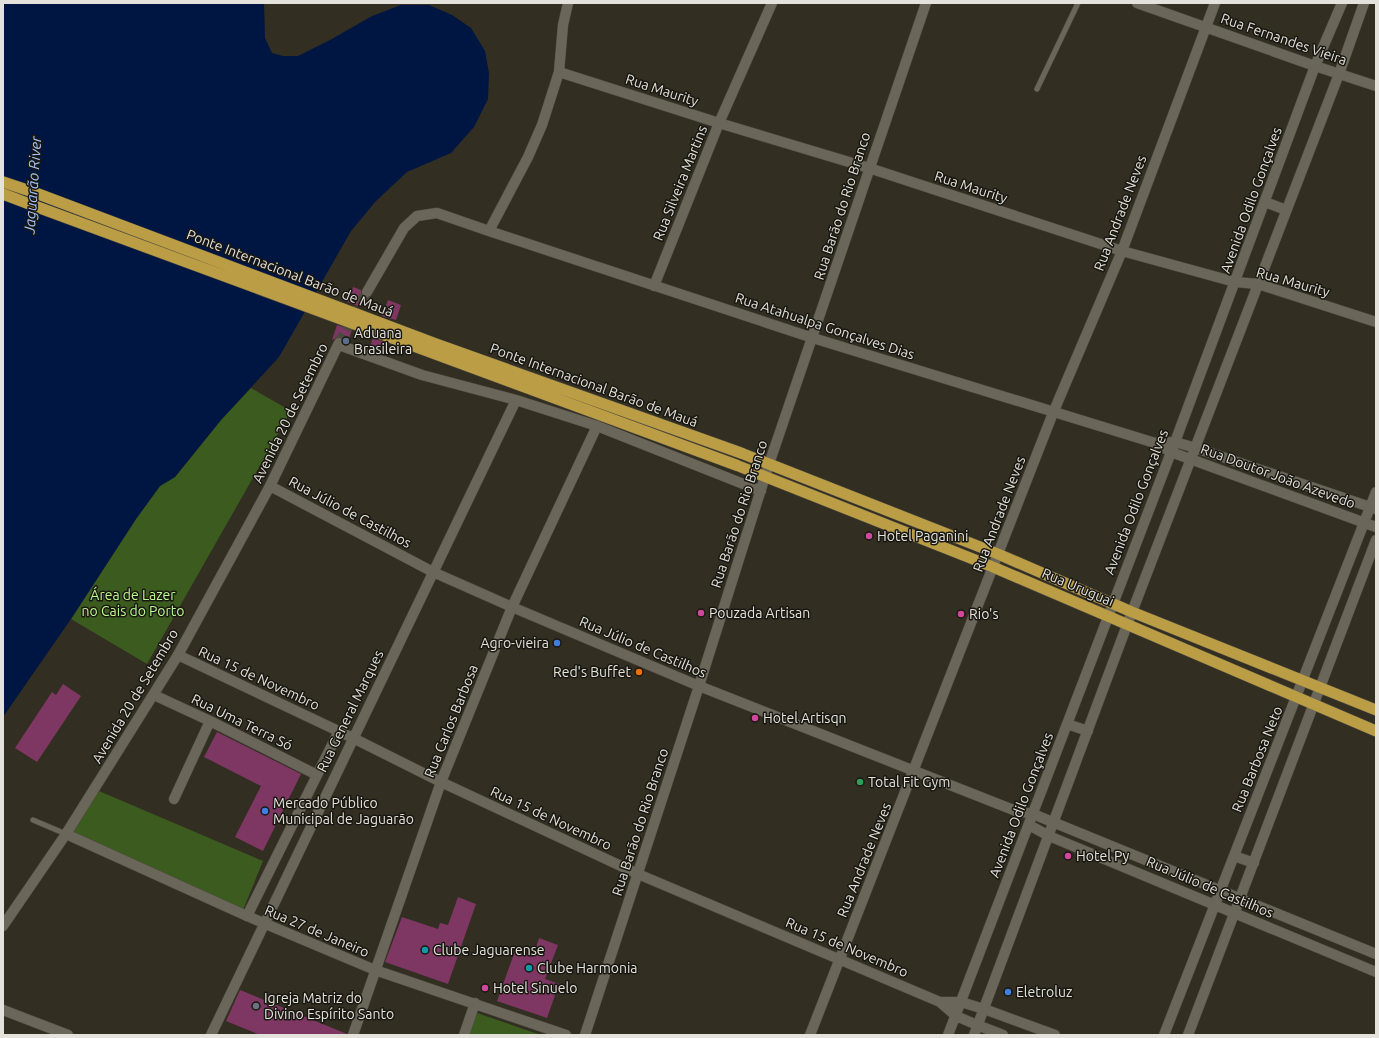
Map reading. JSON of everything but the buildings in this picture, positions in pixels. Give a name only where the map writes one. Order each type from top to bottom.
[{"type":"highway","name":"Ponte Internacional Barão de Mauá","points":[[3,182],[436,344],[769,464]]},
{"type":"highway","name":"Ponte Internacional Barão de Mauá","points":[[3,194],[765,476]]},
{"type":"highway","name":"Rua Uruguai","points":[[769,464],[998,554],[1132,612],[1376,710]]},
{"type":"highway","name":"Rua Uruguai","points":[[765,476],[993,567],[1376,732]]},
{"type":"street","points":[[489,231],[528,157],[542,125],[559,72],[563,25],[568,3]]},
{"type":"street","name":"Rua Silveira Martins","points":[[654,286],[719,123],[772,3]]},
{"type":"street","name":"Rua Barão do Rio Branco","points":[[585,1035],[699,686],[765,476],[926,3]]},
{"type":"street","name":"Rua Fernandes Vieira","points":[[1137,3],[1376,86]]},
{"type":"street","name":"Rua Andrade Neves","points":[[810,1035],[915,770],[1053,413],[1122,251],[1215,3]]},
{"type":"street","name":"Avenida Odilo Gonçalves","points":[[948,1035],[1029,825],[1107,616],[1175,442],[1315,66],[1342,3]]},
{"type":"street","points":[[974,1035],[1050,836],[1127,625],[1339,74],[1364,3]]},
{"type":"street","name":"Rua Maurity","points":[[559,72],[719,123],[869,168],[1122,251],[1235,282],[1258,284],[1376,322]]},
{"type":"street","points":[[1265,202],[1286,210]]},
{"type":"street","name":"Rua Atahualpa Gonçalves Dias","points":[[366,292],[404,228],[417,216],[437,213],[813,338],[1053,413],[1155,443],[1171,452]]},
{"type":"street","name":"Avenida 20 de Setembro","points":[[3,926],[66,834],[178,655],[270,486],[339,344],[422,376],[516,400]]},
{"type":"street","points":[[516,400],[597,426],[761,491]]},
{"type":"street","name":"Rua General Marques","points":[[211,1035],[263,923],[516,400]]},
{"type":"street","name":"Rua Carlos Barbosa","points":[[353,1035],[441,782],[512,607],[597,426]]},
{"type":"street","name":"Rua Atahualpa Gonçalves Dias","points":[[1155,443],[1175,442]]},
{"type":"street","name":"Rua Doutor João Azevedo","points":[[1175,442],[1373,508]]},
{"type":"street","name":"Rua Doutor João Azevedo","points":[[1171,452],[1376,527]]},
{"type":"street","name":"Rua Júlio de Castilhos","points":[[270,486],[433,572],[512,607],[699,686],[1016,811],[1033,814],[1376,954]]},
{"type":"street","name":"Rua Barbosa Neto","points":[[1164,1035],[1364,523],[1373,508],[1376,492]]},
{"type":"street","points":[[1188,1035],[1376,540]]},
{"type":"street","name":"Rua 15 de Novembro","points":[[178,655],[339,731],[441,782],[638,874],[940,1002],[956,1016],[1003,1035]]},
{"type":"street","name":"Rua Uma Terra Só","points":[[154,695],[318,775]]},
{"type":"street","points":[[174,799],[210,721]]},
{"type":"street","points":[[1067,724],[1088,731]]},
{"type":"street","points":[[247,916],[339,731]]},
{"type":"street","name":"Rua Júlio de Castilhos","points":[[1016,811],[1029,825],[1050,836],[1376,972]]},
{"type":"street","name":"Rua 27 de Janeiro","points":[[66,834],[247,916],[375,970],[566,1035]]},
{"type":"street","points":[[1234,856],[1254,863]]},
{"type":"street","name":"Rua 15 de Novembro","points":[[940,1002],[961,1002],[1055,1035]]},
{"type":"street","points":[[464,1035],[474,1003]]},
{"type":"street","points":[[3,1010],[68,1035]]},
{"type":"lane","points":[[1037,89],[1078,3]]},
{"type":"lane","points":[[33,820],[66,834]]},
{"type":"green space","name":"Área de Lazer no Cais do Porto","points":[[251,388],[291,411],[147,664],[71,619],[136,519],[160,486],[175,477],[221,420]]},
{"type":"green space","points":[[99,791],[263,861],[243,910],[71,834]]},
{"type":"green space","points":[[477,1013],[541,1035],[469,1035]]},
{"type":"water","name":"Jaguarão River","points":[[3,3],[264,3],[265,38],[272,53],[283,56],[298,56],[332,39],[372,16],[401,5],[429,5],[452,15],[471,28],[485,51],[489,73],[488,99],[474,127],[451,153],[407,172],[376,201],[351,231],[279,357],[221,420],[175,477],[160,486],[136,519],[71,619],[3,717]]},
{"type":"tunnel","points":[[339,343],[367,292]]},
{"type":"place","name":"Aduana Brasileira","points":[[346,341]]},
{"type":"place","name":"Hotel Paganini","points":[[869,536]]},
{"type":"place","name":"Pouzada Artisan","points":[[701,613]]},
{"type":"place","name":"Rio's","points":[[961,614]]},
{"type":"place","name":"Agro-vieira","points":[[557,643]]},
{"type":"place","name":"Red's Buffet","points":[[639,672]]},
{"type":"place","name":"Hotel Artisqn","points":[[755,718]]},
{"type":"place","name":"Total Fit Gym","points":[[860,782]]},
{"type":"place","name":"Mercado Público Municipal de Jaguarão","points":[[265,811]]},
{"type":"place","name":"Hotel Py","points":[[1068,856]]},
{"type":"place","name":"Clube Jaguarense","points":[[425,950]]},
{"type":"place","name":"Clube Harmonia","points":[[529,968]]},
{"type":"place","name":"Hotel Sinuelo","points":[[485,988]]},
{"type":"place","name":"Eletroluz","points":[[1008,992]]},
{"type":"place","name":"Igreja Matriz do Divino Espírito Santo","points":[[256,1006]]}]
